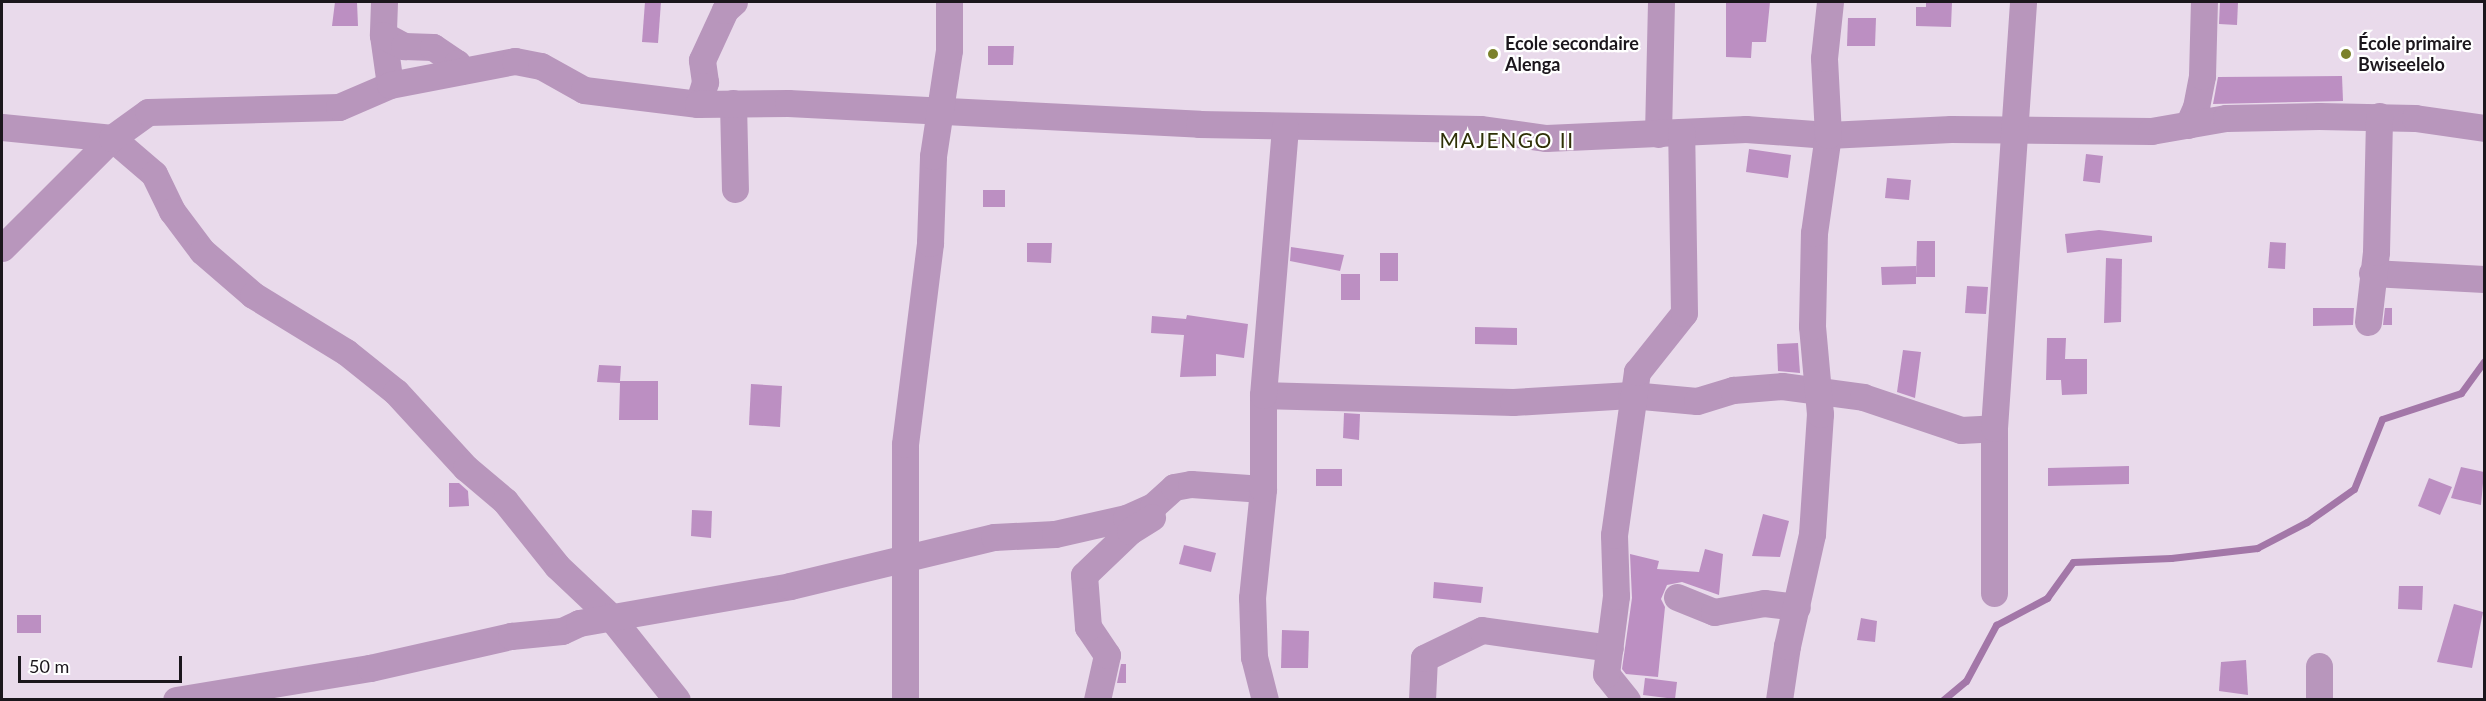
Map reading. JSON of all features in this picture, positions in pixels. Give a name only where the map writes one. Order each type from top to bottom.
[{"type":"street","points":[[384,2],[383,35],[390,86]]},
{"type":"street","points":[[698,104],[705,82],[702,60],[725,10],[734,2]]},
{"type":"street","points":[[905,699],[907,555],[905,444],[930,243],[933,156],[949,50],[949,2]]},
{"type":"street","points":[[1627,699],[1606,674],[1616,596],[1614,535],[1628,458],[1631,395],[1637,372],[1684,313],[1661,2]]},
{"type":"street","points":[[1779,699],[1812,534],[1818,389],[1812,326],[1814,233],[1828,135],[1824,58],[1830,2]]},
{"type":"street","points":[[1994,593],[1994,428],[2023,2]]},
{"type":"street","points":[[2188,125],[2196,107],[2202,76],[2204,2]]},
{"type":"street","points":[[383,35],[404,46],[433,47],[457,63],[461,71]]},
{"type":"street","points":[[2,248],[112,138],[148,112],[339,107],[390,86],[515,61],[541,66],[584,90],[698,104],[788,103],[940,113],[1285,127],[1480,129],[1546,138],[1746,129],[1828,135],[1951,129],[2151,131],[2226,118],[2379,116],[2484,128]]},
{"type":"street","points":[[733,103],[735,189]]},
{"type":"street","points":[[2368,322],[2379,116]]},
{"type":"street","points":[[1258,695],[1252,598],[1263,489],[1263,395],[1285,127]]},
{"type":"street","points":[[2,128],[112,138],[154,174],[172,211],[202,251],[230,278],[346,352],[396,392],[450,452],[505,501],[557,566],[610,616],[677,699]]},
{"type":"street","points":[[2372,273],[2484,279]]},
{"type":"street","points":[[1263,395],[1513,402],[1631,395],[1697,400],[1743,389],[1782,386],[1818,389],[1863,397],[1961,430],[1994,428]]},
{"type":"street","points":[[1097,699],[1107,655],[1088,627],[1084,575],[1130,531],[1173,505],[1191,484]]},
{"type":"street","points":[[176,699],[370,668],[512,636],[562,631],[610,616],[790,585],[907,555],[994,537],[1055,534],[1126,518],[1152,506],[1174,487],[1191,484],[1263,489]]},
{"type":"street","points":[[1677,597],[1714,612],[1764,603],[1797,607]]},
{"type":"street","points":[[1422,699],[1424,658],[1482,630],[1610,648]]},
{"type":"street","points":[[2319,666],[2319,699]]},
{"type":"building","points":[[335,2],[357,2],[358,26],[332,26]]},
{"type":"building","points":[[645,2],[661,2],[658,43],[642,42]]},
{"type":"building","points":[[1726,2],[1770,2],[1766,42],[1752,42],[1751,58],[1726,57]]},
{"type":"building","points":[[1926,2],[1952,2],[1951,27],[1916,26],[1916,7],[1926,7]]},
{"type":"building","points":[[2220,2],[2238,2],[2237,25],[2219,24]]},
{"type":"building","points":[[1848,18],[1876,18],[1875,46],[1847,46]]},
{"type":"building","points":[[988,46],[1014,46],[1013,65],[988,65]]},
{"type":"building","points":[[2342,76],[2343,101],[2213,104],[2218,77]]},
{"type":"building","points":[[1749,149],[1791,155],[1788,178],[1746,172]]},
{"type":"building","points":[[2086,154],[2103,156],[2100,183],[2083,181]]},
{"type":"building","points":[[1887,178],[1911,180],[1909,200],[1885,198]]},
{"type":"building","points":[[983,190],[1005,190],[1005,207],[983,207]]},
{"type":"building","points":[[2099,230],[2152,236],[2152,242],[2067,253],[2065,234]]},
{"type":"building","points":[[1917,241],[1935,241],[1935,277],[1916,277]]},
{"type":"building","points":[[2270,242],[2286,243],[2285,269],[2268,268]]},
{"type":"building","points":[[1027,243],[1052,243],[1051,263],[1027,262]]},
{"type":"building","points":[[1291,247],[1344,255],[1340,271],[1290,261]]},
{"type":"building","points":[[1380,253],[1398,253],[1398,281],[1380,281]]},
{"type":"building","points":[[2106,258],[2122,259],[2121,322],[2104,323]]},
{"type":"building","points":[[1916,266],[1916,284],[1882,285],[1881,267]]},
{"type":"building","points":[[1341,274],[1360,274],[1360,300],[1341,300]]},
{"type":"building","points":[[1967,286],[1988,287],[1986,314],[1965,313]]},
{"type":"building","points":[[2313,308],[2354,308],[2353,325],[2313,326]]},
{"type":"building","points":[[2385,308],[2392,308],[2392,325],[2383,325]]},
{"type":"building","points":[[1187,315],[1248,324],[1244,358],[1216,354],[1216,376],[1180,377],[1184,335],[1151,333],[1152,316],[1186,319]]},
{"type":"building","points":[[1475,327],[1517,328],[1517,345],[1475,344]]},
{"type":"building","points":[[2047,338],[2066,338],[2065,359],[2087,359],[2087,394],[2062,395],[2061,380],[2046,380]]},
{"type":"building","points":[[1798,343],[1800,373],[1778,371],[1777,344]]},
{"type":"building","points":[[1903,350],[1921,352],[1915,398],[1897,392]]},
{"type":"building","points":[[599,365],[621,366],[620,381],[658,381],[658,420],[619,420],[620,383],[597,382]]},
{"type":"building","points":[[751,384],[782,386],[780,427],[749,425]]},
{"type":"building","points":[[1344,413],[1360,414],[1359,440],[1343,438]]},
{"type":"building","points":[[2129,466],[2129,484],[2048,486],[2048,468]]},
{"type":"building","points":[[2461,467],[2484,472],[2481,505],[2451,498]]},
{"type":"building","points":[[1316,469],[1342,469],[1342,486],[1316,486]]},
{"type":"building","points":[[2429,478],[2452,487],[2440,515],[2418,506]]},
{"type":"building","points":[[449,483],[459,483],[468,491],[469,506],[449,507]]},
{"type":"building","points":[[692,510],[712,511],[711,538],[691,536]]},
{"type":"building","points":[[1763,514],[1789,521],[1780,557],[1752,556]]},
{"type":"building","points":[[1184,545],[1216,553],[1211,572],[1179,564]]},
{"type":"building","points":[[1705,549],[1723,554],[1719,595],[1682,582],[1667,585],[1661,599],[1665,607],[1658,677],[1626,674],[1622,669],[1632,598],[1630,554],[1659,561],[1657,569],[1699,572]]},
{"type":"building","points":[[1434,582],[1483,587],[1481,603],[1433,598]]},
{"type":"building","points":[[2399,586],[2423,586],[2422,610],[2398,609]]},
{"type":"building","points":[[2454,604],[2483,612],[2472,668],[2437,662]]},
{"type":"building","points":[[17,615],[41,615],[41,633],[17,633]]},
{"type":"building","points":[[1861,618],[1877,621],[1875,642],[1857,640]]},
{"type":"building","points":[[1282,630],[1309,631],[1308,668],[1281,668]]},
{"type":"building","points":[[2246,660],[2248,695],[2219,691],[2221,662]]},
{"type":"building","points":[[1121,664],[1126,664],[1126,683],[1117,683]]},
{"type":"building","points":[[1645,678],[1677,682],[1675,699],[1643,695]]},
{"type":"waterway","points":[[1943,700],[1966,681],[1996,625],[2047,598],[2073,562],[2171,558],[2257,548],[2307,522],[2354,489],[2382,419],[2461,393],[2484,361]]},
{"type":"place","name":"Ecole secondaire Alenga","points":[[1493,54]]},
{"type":"place","name":"École primaire Bwiseelelo","points":[[2346,54]]},
{"type":"district","name":"MAJENGO II","points":[[1507,140]]}]
